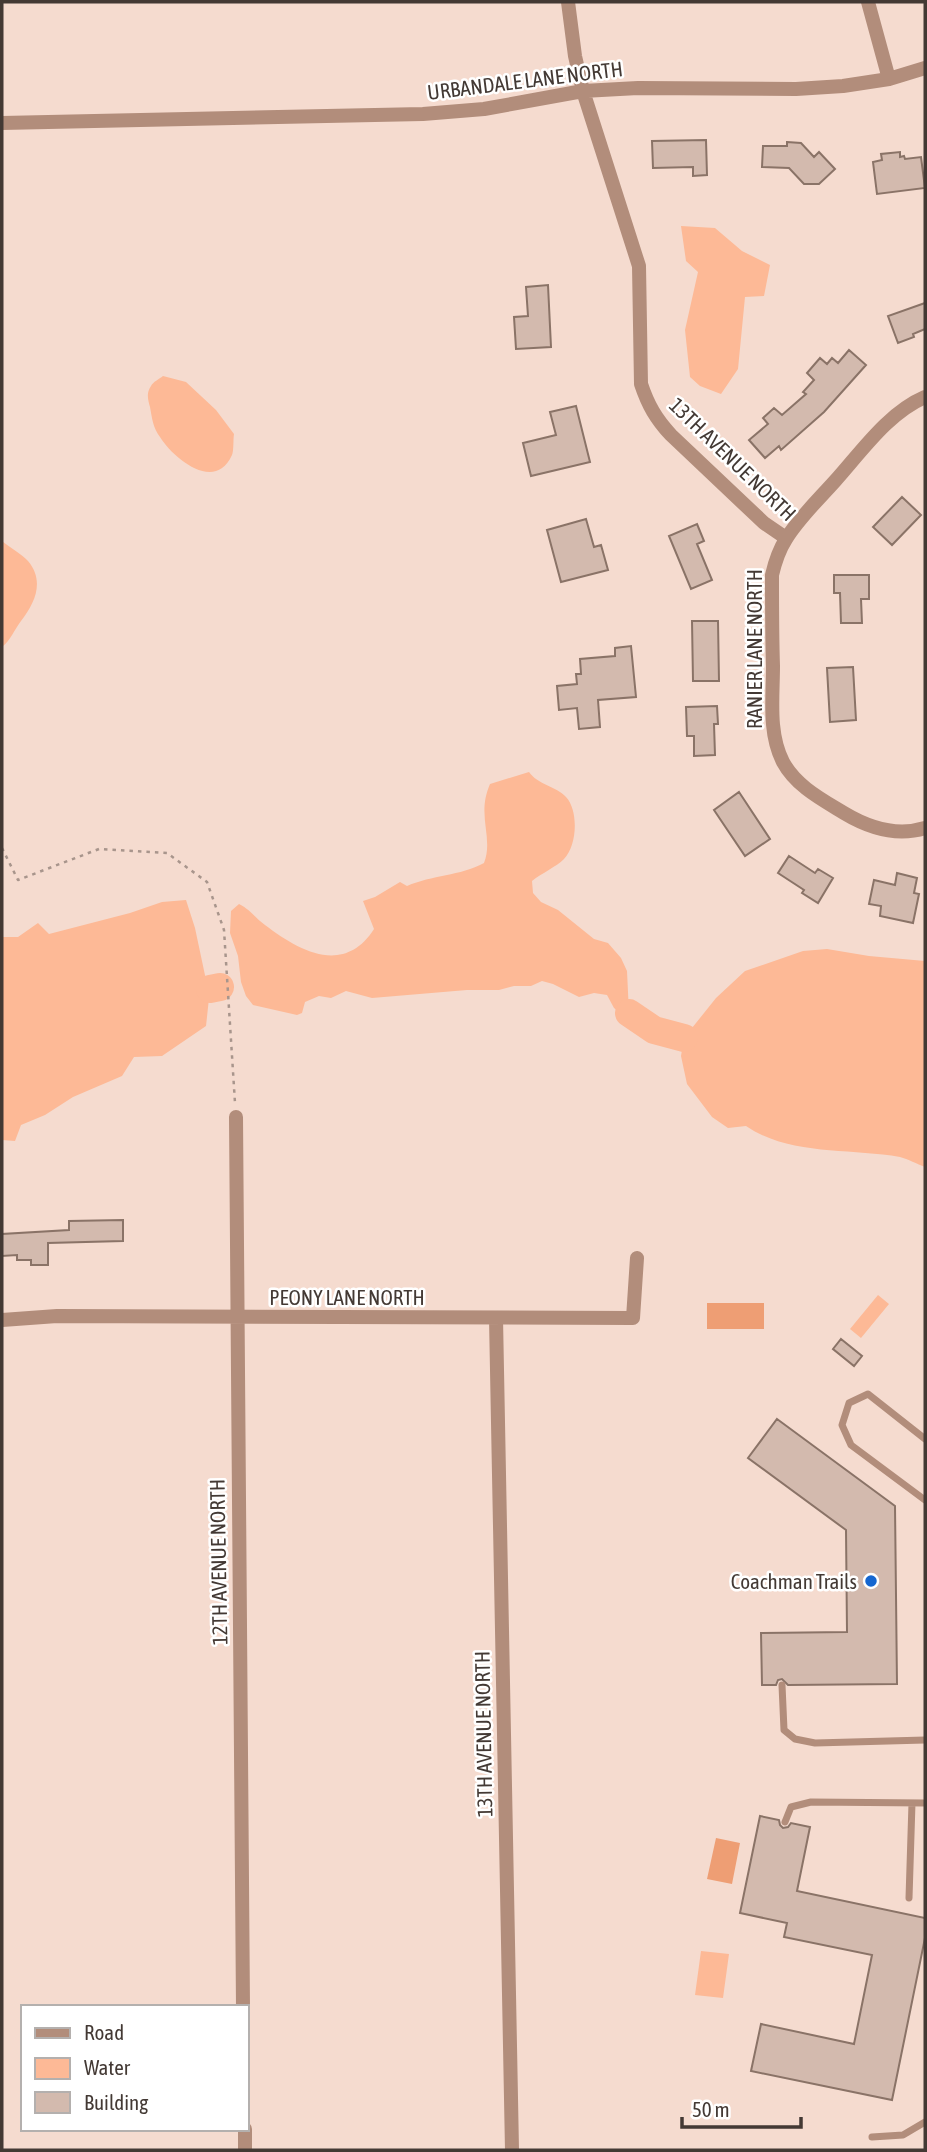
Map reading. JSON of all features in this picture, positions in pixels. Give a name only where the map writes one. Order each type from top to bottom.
[{"type":"street","name":"13TH AVENUE NORTH","points":[[568,2],[583,91],[639,266],[641,384],[647,403],[657,421],[671,435],[764,523],[786,538]]},
{"type":"street","points":[[868,2],[889,79]]},
{"type":"street","name":"URBANDALE LANE NORTH","points":[[2,123],[423,114],[484,109],[583,91],[843,86],[889,79],[925,68]]},
{"type":"street","name":"RANIER LANE NORTH","points":[[925,397],[910,403],[890,421],[786,538],[775,560],[772,575],[773,716],[775,740],[783,762],[797,782],[861,824],[886,831],[911,832],[925,828]]},
{"type":"street","name":"12TH AVENUE NORTH","points":[[236,1117],[243,2005]]},
{"type":"street","name":"PEONY LANE NORTH","points":[[2,1320],[57,1316],[633,1318],[637,1258]]},
{"type":"street","name":"13TH AVENUE NORTH","points":[[496,1318],[512,2150]]},
{"type":"street","points":[[245,2131],[245,2150]]},
{"type":"lane","points":[[925,1439],[868,1394],[849,1403],[842,1425],[850,1445],[925,1500]]},
{"type":"lane","points":[[782,1685],[784,1730],[795,1739],[815,1743],[925,1740]]},
{"type":"lane","points":[[785,1822],[791,1807],[811,1802],[925,1803]]},
{"type":"lane","points":[[909,1898],[912,1803]]},
{"type":"lane","points":[[872,2137],[903,2135],[925,2122]]},
{"type":"path","points":[[2,848],[18,880],[99,849],[167,853],[207,881],[224,930],[236,1117]]},
{"type":"shaded area","points":[[707,1303],[764,1303],[764,1329],[707,1329]]},
{"type":"shaded area","points":[[716,1838],[740,1843],[732,1884],[707,1879]]},
{"type":"water","points":[[681,226],[715,228],[742,251],[770,265],[764,296],[745,297],[738,369],[721,394],[700,386],[690,377],[685,330],[698,272],[686,261]]},
{"type":"water","points":[[163,376],[186,382],[216,410],[234,434],[233,453],[225,466],[205,472],[194,468],[174,454],[158,434],[152,419],[148,394],[152,385]]},
{"type":"water","points":[[2,541],[28,561],[37,584],[30,607],[2,647]]},
{"type":"water","points":[[529,772],[537,780],[566,797],[575,819],[572,846],[561,862],[532,881],[533,893],[541,902],[558,910],[594,939],[608,943],[621,958],[627,971],[629,1013],[623,1015],[614,1008],[607,995],[594,993],[579,997],[542,981],[531,986],[514,986],[499,990],[372,998],[346,991],[331,998],[319,996],[305,1002],[302,1013],[297,1015],[253,1005],[241,982],[238,956],[230,933],[231,911],[239,904],[278,935],[307,950],[335,955],[349,952],[362,943],[374,929],[363,901],[400,882],[407,886],[465,871],[484,863],[487,853],[485,806],[490,784]]},
{"type":"water","points":[[186,900],[210,989],[206,1026],[162,1056],[134,1057],[122,1076],[73,1097],[45,1115],[21,1125],[15,1141],[2,1140],[2,937],[18,937],[38,923],[49,934],[162,902]]},
{"type":"water","points":[[827,949],[925,961],[925,1167],[900,1157],[801,1147],[763,1136],[746,1126],[728,1128],[712,1117],[687,1084],[681,1056],[684,1038],[716,998],[745,971],[803,951]]},
{"type":"water","points":[[878,1295],[889,1304],[861,1338],[850,1329]]},
{"type":"water","points":[[701,1951],[729,1954],[723,1998],[695,1995]]},
{"type":"building","points":[[706,140],[707,175],[693,176],[693,167],[653,168],[652,141]]},
{"type":"building","points":[[787,142],[801,143],[814,157],[819,152],[835,169],[819,184],[804,184],[789,168],[762,167],[763,146],[787,146]]},
{"type":"building","points":[[900,152],[900,157],[904,156],[905,159],[921,157],[925,188],[877,194],[873,162],[882,160],[881,154]]},
{"type":"building","points":[[548,285],[551,347],[516,349],[514,317],[528,316],[526,287]]},
{"type":"building","points":[[925,303],[925,329],[898,343],[888,316]]},
{"type":"building","points":[[849,350],[866,365],[824,412],[781,450],[779,446],[765,458],[749,440],[768,424],[763,418],[774,408],[782,415],[806,394],[803,392],[814,380],[807,373],[820,358],[827,364],[832,358],[838,363]]},
{"type":"building","points":[[576,406],[590,462],[531,476],[523,443],[556,435],[550,412]]},
{"type":"building","points":[[902,497],[921,515],[892,545],[873,527]]},
{"type":"building","points":[[586,519],[594,547],[601,545],[608,570],[561,582],[547,530]]},
{"type":"building","points":[[697,524],[704,541],[697,544],[712,580],[691,589],[669,536]]},
{"type":"building","points":[[834,575],[869,575],[869,599],[861,599],[862,623],[841,623],[840,593],[834,593]]},
{"type":"building","points":[[692,621],[718,621],[719,681],[693,681]]},
{"type":"building","points":[[631,646],[636,697],[598,700],[600,727],[579,729],[577,708],[559,710],[557,686],[577,684],[576,674],[581,674],[580,659],[615,656],[615,648]]},
{"type":"building","points":[[853,667],[856,720],[830,722],[827,668]]},
{"type":"building","points":[[717,706],[718,724],[714,724],[715,755],[694,756],[694,736],[687,736],[686,707]]},
{"type":"building","points":[[739,792],[770,839],[745,856],[714,810]]},
{"type":"building","points":[[789,856],[815,873],[818,869],[833,878],[818,903],[778,873]]},
{"type":"building","points":[[897,873],[917,878],[914,893],[919,894],[913,923],[880,916],[881,906],[869,904],[874,880],[895,885]]},
{"type":"building","points":[[123,1220],[123,1241],[48,1243],[48,1265],[31,1265],[31,1260],[17,1260],[17,1255],[2,1256],[2,1234],[69,1230],[69,1221]]},
{"type":"building","points":[[841,1339],[862,1356],[854,1366],[833,1349]]},
{"type":"building","name":"Coachman Trails","points":[[777,1419],[895,1506],[897,1684],[788,1685],[782,1679],[778,1680],[776,1685],[762,1685],[761,1633],[847,1632],[846,1530],[748,1458]]},
{"type":"building","points":[[760,1816],[779,1820],[783,1828],[791,1823],[810,1827],[797,1891],[925,1918],[925,1938],[892,2100],[751,2071],[761,2024],[854,2044],[872,1955],[784,1937],[787,1923],[740,1913]]},
{"type":"waterway","points":[[210,989],[220,987]]},
{"type":"waterway","points":[[629,1013],[654,1030],[684,1038]]},
{"type":"place","name":"Coachman Trails","points":[[871,1581]]}]
